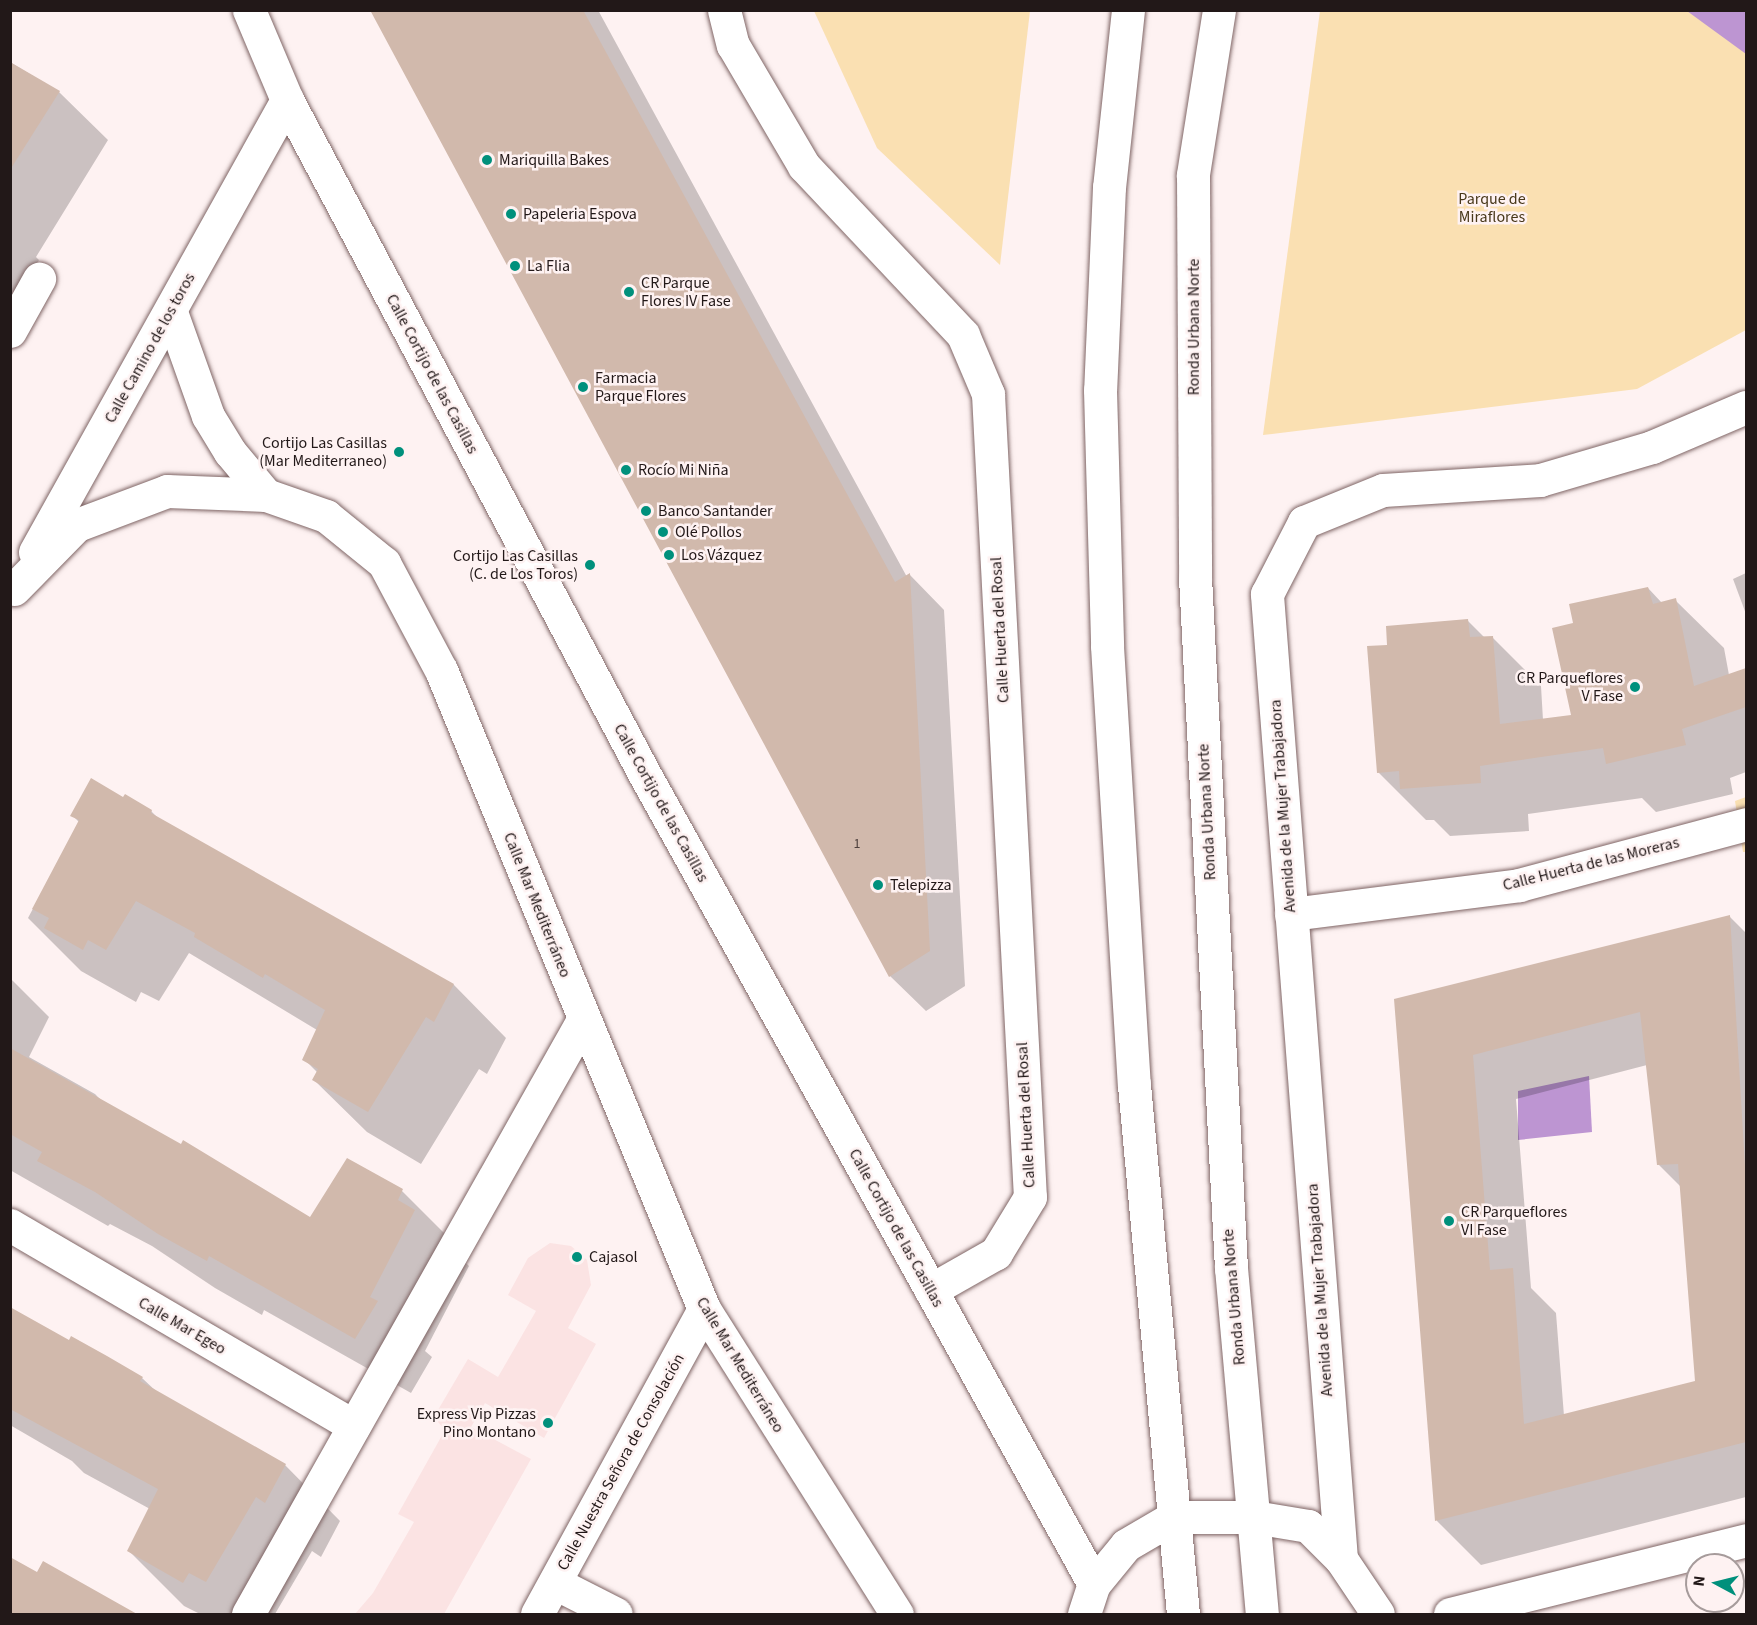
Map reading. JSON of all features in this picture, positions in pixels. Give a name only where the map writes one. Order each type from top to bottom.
[{"type":"street","name":"Calle Cortijo de las Casillas","points":[[249,10],[287,100],[645,775],[1094,1584]]},
{"type":"street","name":"Calle Huerta del Rosal","points":[[724,10],[733,45],[804,166],[963,336],[988,394],[1030,1197],[996,1253],[931,1290]]},
{"type":"street","points":[[1128,10],[1109,188],[1100,390],[1107,646],[1134,1085],[1183,1614]]},
{"type":"street","name":"Ronda Urbana Norte","points":[[1219,10],[1193,175],[1195,577],[1231,1268],[1262,1614]]},
{"type":"street","name":"Calle Camino de los toros","points":[[12,590],[171,312],[287,100]]},
{"type":"street","points":[[10,331],[39,279]]},
{"type":"street","points":[[171,312],[208,416],[230,452],[266,495]]},
{"type":"street","name":"Avenida de la Mujer Trabajadora","points":[[1341,1559],[1267,594],[1304,522],[1383,490],[1540,480],[1652,447],[1746,406]]},
{"type":"street","name":"Calle Mar Mediterráneo","points":[[12,590],[77,525],[166,491],[266,495],[326,516],[384,562],[441,670],[583,1020],[704,1309],[897,1614]]},
{"type":"street","name":"Calle Huerta de las Moreras","points":[[1292,914],[1519,885],[1746,824]]},
{"type":"street","points":[[248,1614],[583,1020]]},
{"type":"street","name":"Calle Mar Egeo","points":[[10,1226],[354,1426]]},
{"type":"street","name":"Calle Nuestra Señora de Consolación","points":[[537,1614],[704,1309]]},
{"type":"street","points":[[1084,1614],[1094,1584],[1126,1545],[1174,1517],[1254,1517],[1308,1526],[1341,1559],[1378,1614]]},
{"type":"street","points":[[1450,1614],[1746,1540]]},
{"type":"street","points":[[555,1583],[616,1614]]},
{"type":"shaded area","points":[[1687,11],[1746,11],[1746,54]]},
{"type":"shaded area","points":[[1589,1076],[1592,1132],[1518,1140],[1518,1091]]},
{"type":"shaded area","points":[[550,1243],[571,1246],[587,1260],[591,1285],[568,1328],[596,1344],[544,1438],[485,1403],[471,1427],[531,1459],[444,1614],[355,1614],[373,1593],[414,1522],[398,1514],[445,1430],[438,1422],[438,1410],[468,1359],[498,1377],[536,1311],[508,1295],[528,1258]]},
{"type":"green space","points":[[814,11],[1030,11],[1000,265],[877,148]]},
{"type":"green space","name":"Parque de Miraflores","points":[[1320,11],[1746,11],[1746,330],[1637,389],[1263,435]]},
{"type":"green space","points":[[1746,797],[1746,852],[1743,852],[1735,801]]},
{"type":"building","name":"CR Parque Flores IV Fase","points":[[370,10],[583,10],[895,582],[910,573],[930,951],[889,977]]},
{"type":"building","points":[[10,62],[60,91],[10,170]]},
{"type":"building","name":"CR Parqueflores V Fase","points":[[1648,587],[1653,604],[1676,598],[1694,686],[1746,668],[1746,707],[1682,729],[1686,745],[1606,764],[1603,748],[1480,766],[1481,783],[1400,789],[1399,771],[1377,773],[1367,646],[1387,645],[1386,626],[1468,619],[1470,637],[1493,636],[1500,724],[1571,715],[1552,628],[1573,623],[1569,604]]},
{"type":"building","points":[[91,778],[123,797],[125,794],[152,810],[151,813],[454,984],[434,1022],[426,1017],[368,1112],[312,1080],[318,1069],[302,1060],[325,1010],[265,974],[263,978],[194,937],[195,933],[136,901],[106,950],[88,940],[83,950],[44,928],[49,918],[32,909],[79,820],[70,816]]},
{"type":"building","name":"CR Parqueflores VI Fase","points":[[1730,915],[1746,1183],[1746,1442],[1435,1521],[1394,999]],"holes":[[[1640,1012],[1657,1165],[1678,1164],[1695,1381],[1524,1424],[1513,1268],[1490,1270],[1473,1055]]]},
{"type":"building","points":[[10,1048],[181,1144],[183,1140],[310,1217],[347,1158],[403,1189],[398,1200],[415,1210],[370,1297],[378,1301],[355,1339],[209,1256],[207,1261],[158,1234],[95,1192],[37,1161],[42,1152],[10,1134]]},
{"type":"building","points":[[10,1307],[69,1340],[71,1336],[107,1356],[143,1377],[140,1381],[286,1464],[265,1503],[256,1497],[206,1582],[189,1573],[183,1583],[127,1551],[158,1489],[10,1409]]},
{"type":"building","points":[[10,1557],[37,1572],[43,1561],[137,1614],[10,1614]]},
{"type":"place","name":"Mariquilla Bakes","points":[[487,160]]},
{"type":"place","name":"Papeleria Espova","points":[[511,214]]},
{"type":"place","name":"La Flia","points":[[515,266]]},
{"type":"place","name":"CR Parque Flores IV Fase","points":[[629,292]]},
{"type":"place","name":"Farmacia Parque Flores","points":[[583,387]]},
{"type":"place","name":"Cortijo Las Casillas (Mar Mediterraneo)","points":[[399,452]]},
{"type":"place","name":"Rocío Mi Niña","points":[[626,470]]},
{"type":"place","name":"Banco Santander","points":[[646,511]]},
{"type":"place","name":"Olé Pollos","points":[[663,532]]},
{"type":"place","name":"Los Vázquez","points":[[669,555]]},
{"type":"place","name":"Cortijo Las Casillas (C. de Los Toros)","points":[[590,565]]},
{"type":"place","name":"CR Parqueflores V Fase","points":[[1635,687]]},
{"type":"place","name":"Telepizza","points":[[878,885]]},
{"type":"place","name":"CR Parqueflores VI Fase","points":[[1449,1221]]},
{"type":"place","name":"Cajasol","points":[[577,1257]]},
{"type":"place","name":"Express Vip Pizzas Pino Montano","points":[[548,1423]]}]
